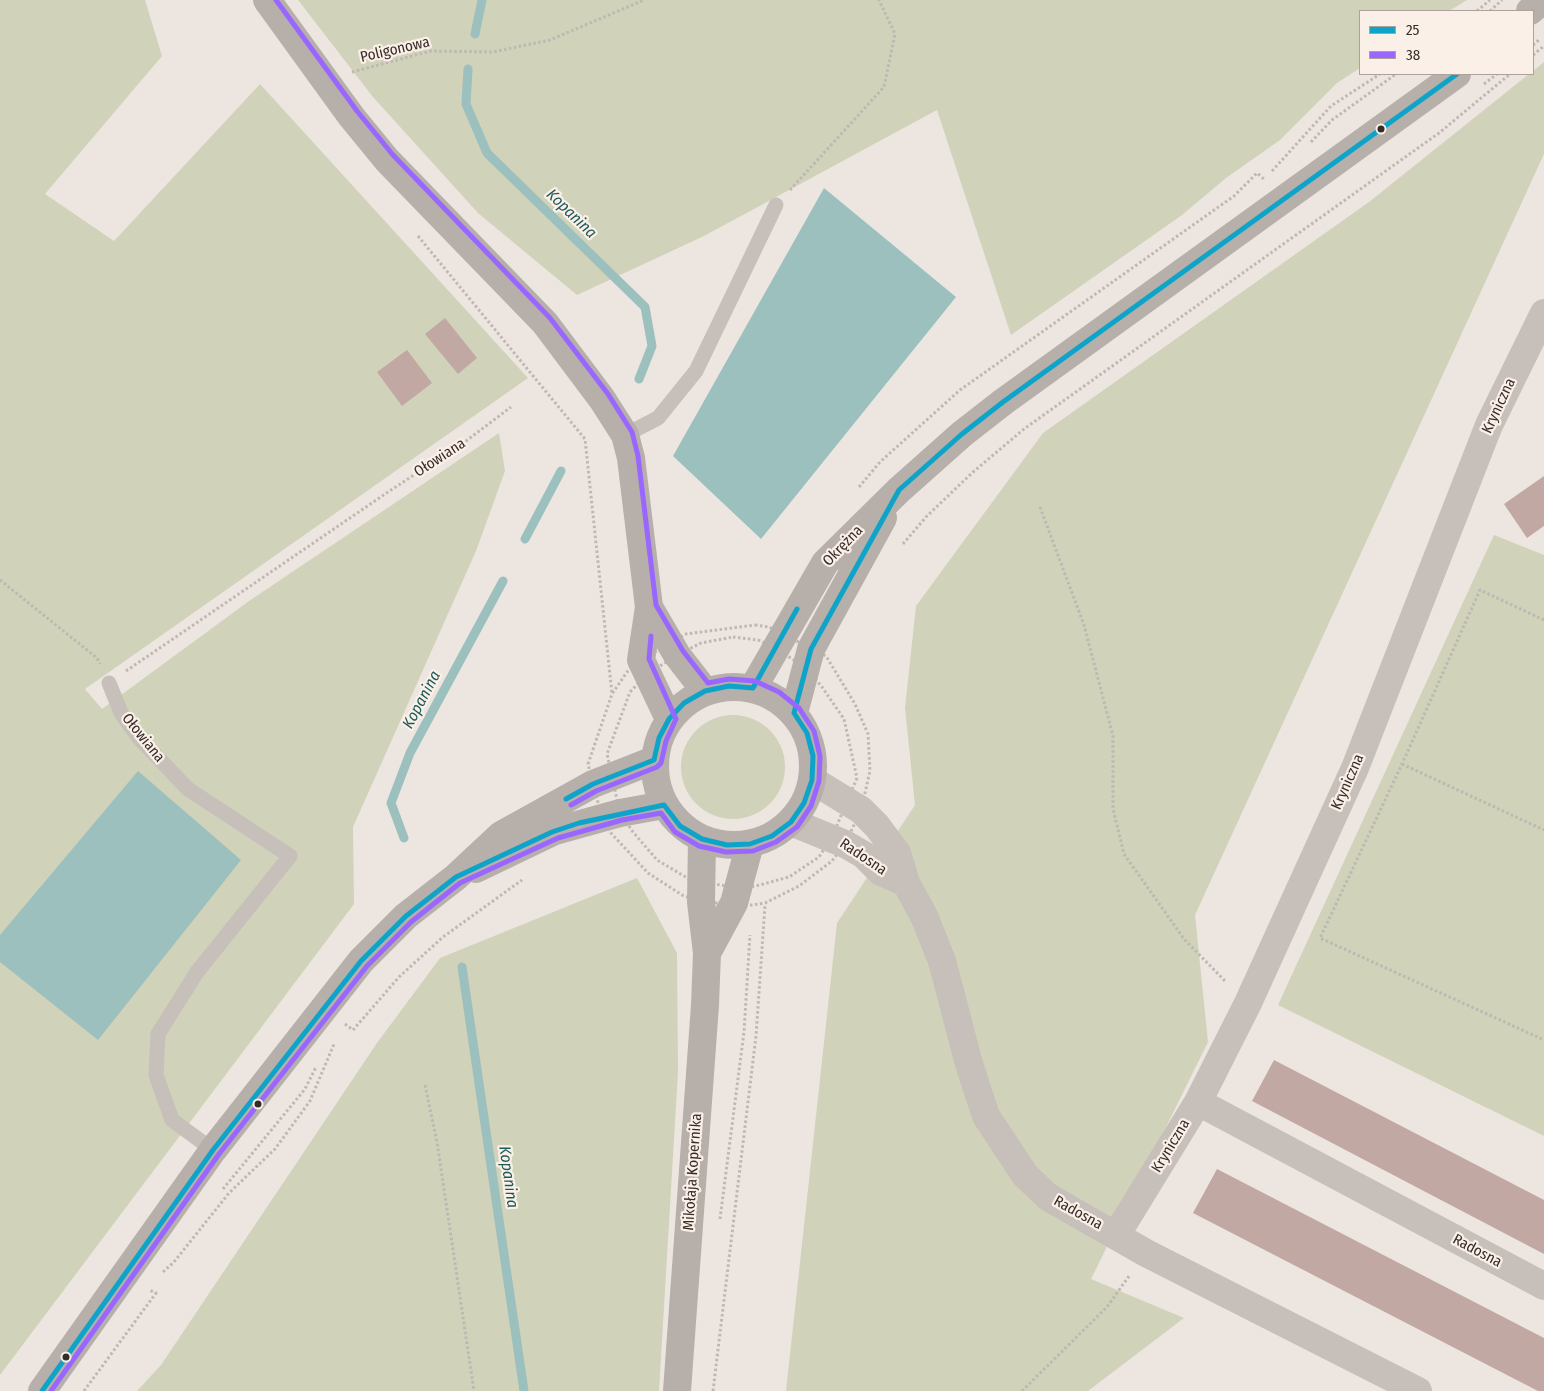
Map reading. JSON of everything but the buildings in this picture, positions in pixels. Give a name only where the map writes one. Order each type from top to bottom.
[{"type":"street","points":[[267,0],[323,79],[387,160],[545,323],[602,399],[625,435],[631,458],[649,607],[641,660],[669,719]]},
{"type":"street","points":[[1531,10],[1543,0]]},
{"type":"street","name":"Okrężna","points":[[753,688],[824,563],[898,490],[962,434],[1003,402],[1456,75]]},
{"type":"street","name":"Kryniczna","points":[[1117,1234],[1198,1102],[1248,1003],[1355,768],[1489,425],[1544,313]]},
{"type":"street","name":"Okrężna","points":[[794,713],[898,490]]},
{"type":"street","points":[[649,607],[670,642],[705,691]]},
{"type":"street","points":[[729,686],[753,688],[775,698],[794,713],[807,733],[813,756],[812,780],[804,803],[791,822],[772,836],[750,844],[727,846],[702,839],[680,826],[664,805],[655,782],[654,760],[658,738],[669,719],[684,703],[705,691],[729,686]]},
{"type":"street","points":[[42,1391],[213,1150],[361,961],[406,916],[456,877],[501,835],[593,784],[654,760]]},
{"type":"street","name":"Radosna","points":[[812,780],[861,810],[877,826],[897,853],[906,883],[924,916],[942,961],[969,1064],[986,1116],[1025,1175],[1048,1197],[1117,1234],[1146,1253],[1418,1391]]},
{"type":"street","points":[[456,877],[555,831],[609,830],[664,805]]},
{"type":"street","name":"Radosna","points":[[791,822],[845,844],[864,855],[881,872],[906,883]]},
{"type":"street","name":"Mikołaja Kopernika","points":[[677,1391],[707,953],[701,902],[702,839]]},
{"type":"street","name":"Mikołaja Kopernika","points":[[707,953],[746,908],[750,844]]},
{"type":"street","name":"Radosna","points":[[1198,1102],[1544,1286]]},
{"type":"lane","points":[[625,435],[658,418],[696,371],[776,206]]},
{"type":"lane","name":"Ołowiana","points":[[109,683],[121,712],[139,738],[188,789],[290,856],[197,972],[158,1034],[156,1075],[172,1120],[213,1150]]},
{"type":"path","name":"Poligonowa","points":[[323,79],[431,51],[493,52],[550,40],[644,0]]},
{"type":"path","points":[[776,206],[884,87],[895,34],[879,0]]},
{"type":"path","points":[[1478,10],[1490,0]]},
{"type":"path","points":[[1491,10],[1502,0]]},
{"type":"path","points":[[1534,55],[1544,46]]},
{"type":"path","points":[[1483,85],[1496,75]]},
{"type":"path","points":[[901,546],[926,517],[966,478],[1024,430],[1439,133],[1509,75]]},
{"type":"path","points":[[417,234],[585,439],[612,694]]},
{"type":"path","name":"Ołowiana","points":[[109,683],[388,492],[466,441],[511,407]]},
{"type":"path","points":[[1040,507],[1084,625],[1113,736],[1113,810],[1124,854],[1184,939],[1248,1003]]},
{"type":"path","points":[[0,580],[97,658],[109,683]]},
{"type":"path","points":[[1544,620],[1480,590],[1402,764],[1320,938],[1544,1040]]},
{"type":"path","points":[[755,625],[769,627],[823,654],[836,670],[855,704],[868,734],[870,771],[861,810],[845,844],[832,861],[799,886],[765,903],[746,908],[701,902],[682,894],[648,873],[609,830],[588,764],[612,694],[627,672],[641,660],[686,634],[755,625]]},
{"type":"path","points":[[836,670],[839,662]]},
{"type":"path","points":[[822,686],[823,679]]},
{"type":"path","points":[[1402,764],[1544,830]]},
{"type":"path","points":[[625,832],[633,832]]},
{"type":"path","points":[[612,843],[620,842]]},
{"type":"path","points":[[340,1019],[353,1030],[399,977],[442,937],[525,878]]},
{"type":"path","points":[[746,908],[756,886]]},
{"type":"path","points":[[713,1391],[756,1036],[765,903]]},
{"type":"path","points":[[720,1220],[744,1032],[750,934]]},
{"type":"path","points":[[342,1032],[351,1019]]},
{"type":"path","points":[[160,1275],[174,1262],[229,1192],[275,1149],[310,1101],[337,1038]]},
{"type":"path","points":[[221,1190],[305,1089],[318,1062]]},
{"type":"path","points":[[425,1085],[437,1142],[474,1391]]},
{"type":"path","points":[[1022,1391],[1107,1307],[1146,1253]]},
{"type":"path","points":[[84,1391],[156,1293],[146,1288],[153,1282]]},
{"type":"green space","points":[[0,0],[145,0],[162,56],[45,194],[114,241],[260,84],[528,378],[85,689],[102,709],[249,601],[499,433],[505,471],[476,551],[353,827],[354,904],[0,1375]]},
{"type":"green space","points":[[298,0],[1467,0],[1451,10],[1359,10],[1359,69],[1337,83],[1280,140],[1226,178],[1182,215],[1011,335],[937,110],[704,236],[577,295],[478,213],[373,97]]},
{"type":"green space","points":[[1544,62],[1544,154],[1195,915],[1208,1042],[1091,1279],[1184,1318],[1088,1391],[786,1391],[837,923],[915,805],[905,708],[916,606],[1043,433],[1369,202],[1528,75],[1534,75],[1534,70]]},
{"type":"green space","points":[[1494,535],[1544,555],[1544,1136],[1278,1005]]},
{"type":"green space","points":[[733,715],[753,719],[762,723],[770,730],[777,738],[781,747],[785,767],[781,787],[777,796],[770,804],[762,811],[753,815],[733,819],[713,815],[704,811],[696,804],[689,796],[685,787],[681,767],[685,747],[689,738],[696,730],[704,723],[713,719]]},
{"type":"green space","points":[[637,878],[677,953],[678,1072],[659,1391],[137,1391],[161,1365],[377,1043],[440,958]]},
{"type":"water","points":[[824,188],[956,297],[761,539],[673,456]]},
{"type":"water","points":[[138,771],[241,860],[98,1040],[0,962],[0,935]]},
{"type":"waterway","name":"Kopanina","points":[[475,34],[482,0]]},
{"type":"waterway","name":"Kopanina","points":[[468,69],[466,104],[487,153],[645,307],[652,346],[639,379]]},
{"type":"waterway","name":"Kopanina","points":[[525,539],[561,471]]},
{"type":"waterway","name":"Kopanina","points":[[404,838],[391,803],[410,753],[503,581]]},
{"type":"waterway","name":"Kopanina","points":[[462,967],[524,1391]]},
{"type":"transit line","name":"38","points":[[51,1391],[219,1154],[367,966],[411,922],[460,883],[558,838],[622,820],[661,813],[675,832],[699,846],[726,852],[753,851],[776,842],[797,827],[811,806],[819,781],[820,756],[814,731],[799,708],[779,692],[755,681],[729,679],[708,683],[683,651],[656,605],[638,456],[632,432],[608,394],[550,318],[393,155],[357,111],[276,0]]},
{"type":"transit line","name":"25","points":[[42,1391],[213,1150],[361,961],[406,916],[456,877],[552,832],[579,823],[664,805],[680,826],[702,839],[727,845],[750,844],[772,836],[791,822],[804,803],[812,780],[813,756],[807,733],[794,713],[811,649],[899,490],[962,434],[1003,402],[1456,75]]},
{"type":"transit line","name":"25","points":[[566,799],[593,784],[654,760],[659,738],[669,719],[684,703],[705,691],[729,686],[753,688],[797,609]]},
{"type":"transit line","name":"38","points":[[571,805],[596,791],[657,767],[661,763],[666,741],[676,719],[649,659],[651,636]]}]
